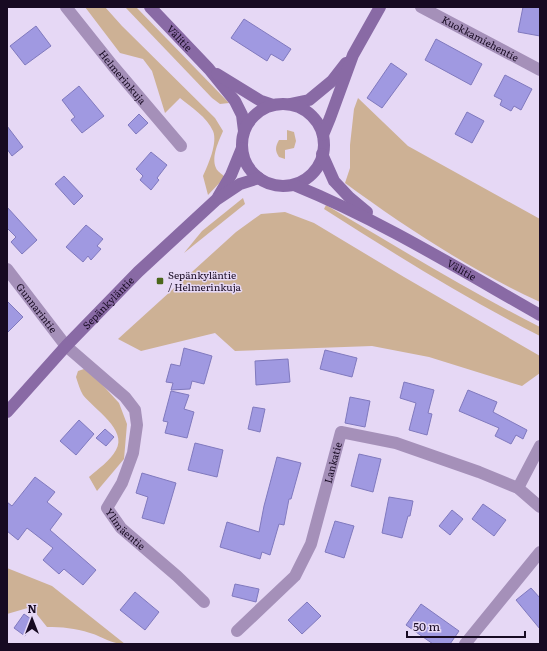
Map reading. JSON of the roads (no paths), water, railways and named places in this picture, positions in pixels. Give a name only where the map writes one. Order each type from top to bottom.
[{"type":"main road","name":"Välitie","points":[[150,7],[209,69],[238,106],[242,115],[244,131]]},
{"type":"main road","points":[[323,135],[353,55],[380,7]]},
{"type":"main road","points":[[288,104],[300,107],[311,114],[318,123],[323,135],[324,150],[320,162],[314,171],[305,179],[294,185],[275,185],[259,178],[250,170],[246,162],[242,148],[244,131],[250,120],[260,110],[273,105],[309,100],[332,81],[353,55]]},
{"type":"main road","name":"Välitie","points":[[209,69],[261,101],[273,105]]},
{"type":"main road","name":"Sepänkyläntie","points":[[216,200],[231,175],[242,148]]},
{"type":"main road","name":"Välitie","points":[[322,154],[334,180],[349,197],[383,226]]},
{"type":"main road","name":"Sepänkyläntie","points":[[7,412],[66,346],[138,272],[216,200],[240,184],[259,178]]},
{"type":"main road","name":"Välitie","points":[[294,185],[336,202],[383,226],[540,315]]},
{"type":"street","name":"Helmerinkuja","points":[[66,7],[113,66],[181,146]]},
{"type":"street","name":"Kuokkamiehentie","points":[[422,7],[540,70]]},
{"type":"street","name":"Gunnarintie","points":[[7,269],[66,346]]},
{"type":"street","name":"Ylimäentie","points":[[66,346],[125,397],[135,410],[137,425],[133,453],[122,483],[107,508],[121,528],[173,572],[204,602]]},
{"type":"street","name":"Lankatie","points":[[237,630],[296,576],[311,544],[341,432],[396,443],[473,470],[518,488],[540,507]]},
{"type":"street","points":[[518,488],[540,446]]},
{"type":"street","points":[[465,644],[540,552]]},
{"type":"place","name":"Sepänkyläntie / Helmerinkuja","points":[[160,281]]}]
